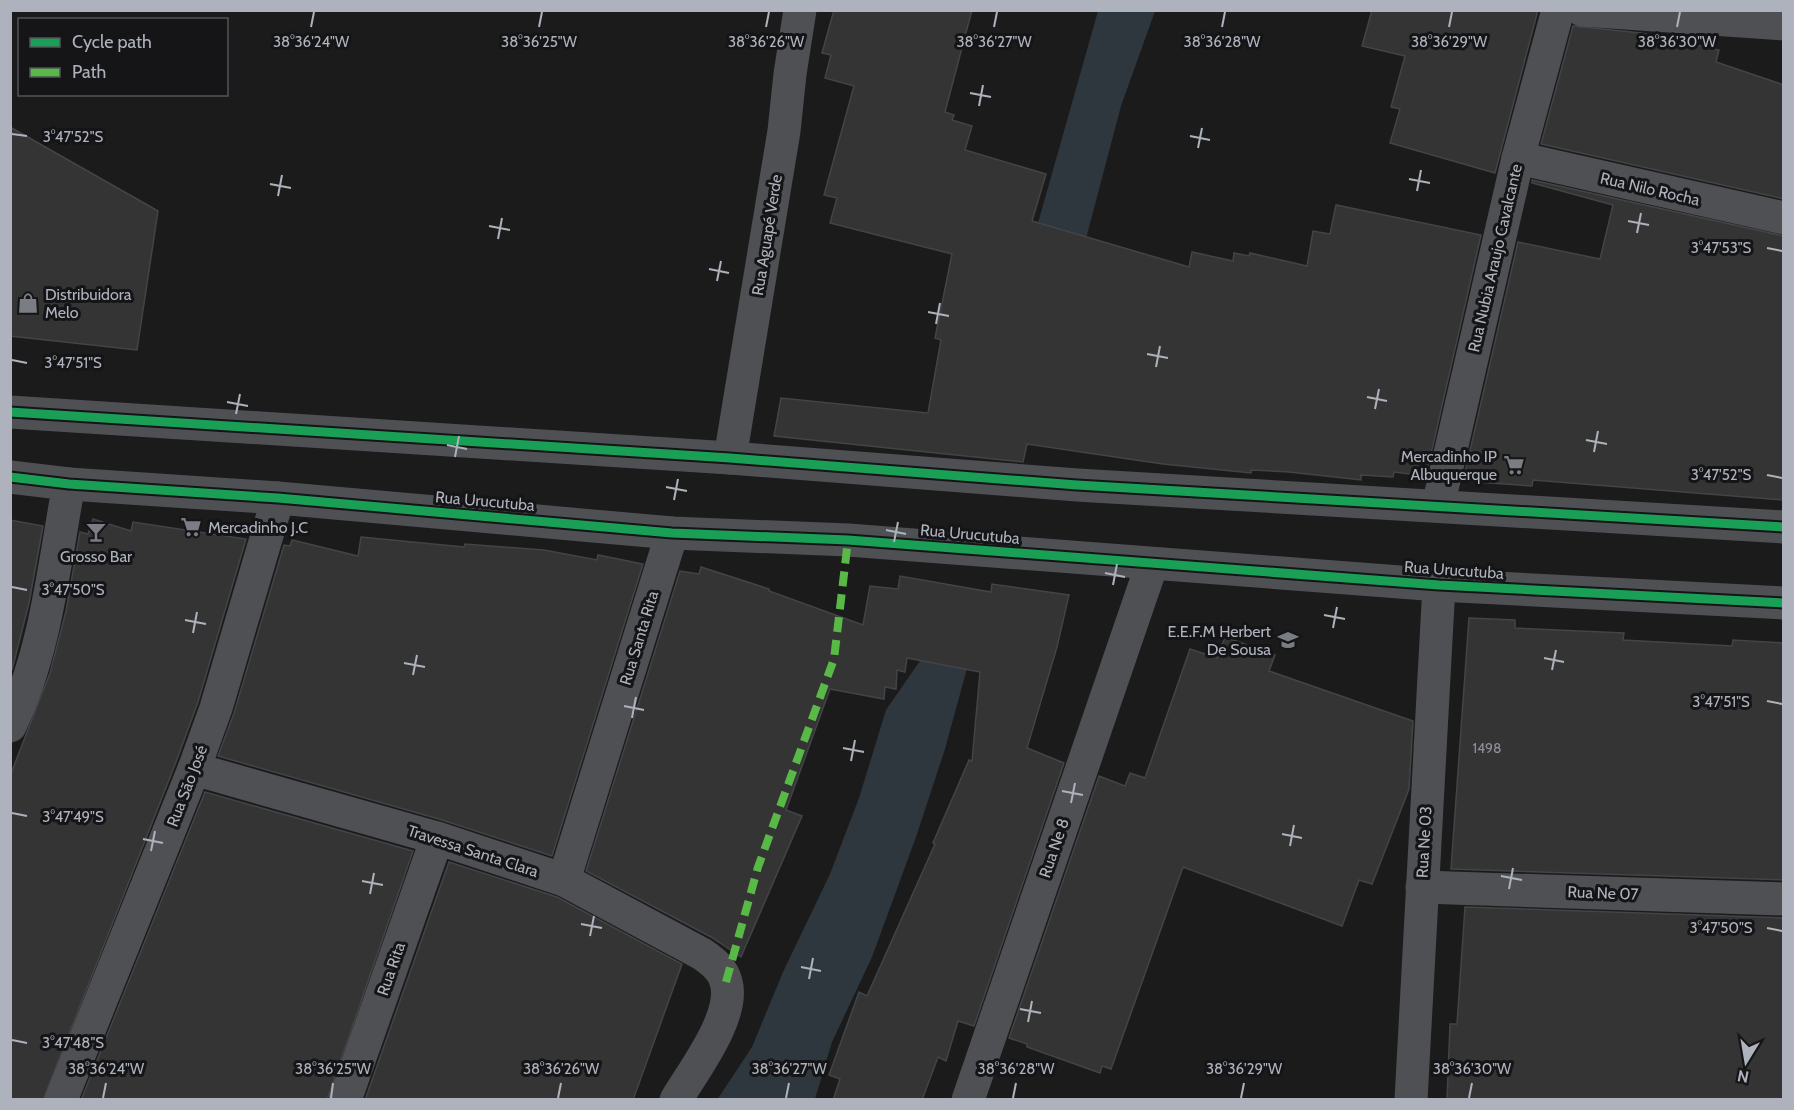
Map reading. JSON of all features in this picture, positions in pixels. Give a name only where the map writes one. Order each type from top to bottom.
[{"type":"street","name":"Rua Aguapé Verde","points":[[730,458],[784,131],[800,10]]},
{"type":"street","name":"Rua Nubia Araujo Cavalcante","points":[[1438,506],[1518,158],[1558,10]]},
{"type":"street","points":[[1582,10],[1784,24]]},
{"type":"street","name":"Rua Nilo Rocha","points":[[1518,158],[1784,218]]},
{"type":"street","points":[[10,412],[730,458],[1077,485],[1784,527]]},
{"type":"street","name":"Rua Urucutuba","points":[[10,477],[69,484],[278,498],[672,532],[848,540],[1439,585],[1784,603]]},
{"type":"street","points":[[10,726],[18,711],[39,639],[69,484]]},
{"type":"street","name":"Rua São José","points":[[61,1100],[194,769],[216,708],[278,498]]},
{"type":"street","name":"Rua Santa Rita","points":[[564,880],[672,532]]},
{"type":"street","name":"Rua Ne 8","points":[[968,1100],[1152,564]]},
{"type":"street","name":"Rua Ne 03","points":[[1411,1100],[1439,585]]},
{"type":"street","name":"Travessa Santa Clara","points":[[194,769],[436,838],[564,880],[702,954],[717,966],[726,982],[727,1002],[722,1021],[676,1100]]},
{"type":"street","name":"Rua Rita","points":[[345,1100],[436,838]]},
{"type":"street","name":"Rua Ne 07","points":[[1422,887],[1784,899]]},
{"type":"shaded area","points":[[1098,11],[1155,11],[1121,106],[1055,356],[1006,336]]},
{"type":"shaded area","points":[[972,650],[945,749],[916,837],[872,957],[832,1042],[815,1099],[717,1100],[752,1047],[783,972],[830,874],[859,798],[886,710],[924,655]]},
{"type":"building","points":[[834,10],[972,10],[945,112],[954,115],[952,120],[972,126],[965,150],[1046,174],[1032,221],[1189,267],[1192,252],[1233,261],[1234,253],[1249,256],[1250,253],[1307,266],[1313,231],[1330,234],[1336,205],[1481,235],[1426,476],[1394,472],[1393,477],[1361,475],[1361,480],[1289,472],[1251,470],[1251,473],[1163,464],[1027,444],[1023,462],[774,436],[781,398],[928,413],[941,340],[935,338],[952,254],[830,223],[837,198],[824,195],[854,86],[825,78],[831,55],[822,53]]},
{"type":"building","points":[[1372,10],[1538,10],[1495,173],[1390,143],[1400,109],[1391,107],[1405,56],[1362,46]]},
{"type":"building","points":[[1573,26],[1641,33],[1719,50],[1716,62],[1784,85],[1784,199],[1541,144]]},
{"type":"building","points":[[10,127],[158,211],[137,350],[10,336]]},
{"type":"building","points":[[1532,180],[1784,236],[1784,500],[1533,480],[1532,486],[1463,481],[1518,242],[1600,259],[1613,205],[1532,183]]},
{"type":"building","points":[[93,519],[131,531],[133,522],[246,539],[198,702],[43,1100],[10,1100],[10,776],[50,673],[66,611],[80,532],[88,534]]},
{"type":"building","points":[[10,520],[43,526],[29,603],[12,670]]},
{"type":"building","points":[[361,537],[464,547],[465,544],[544,550],[597,560],[598,555],[643,564],[552,856],[442,820],[218,756],[234,713],[284,545],[290,546],[292,540],[358,556]]},
{"type":"building","points":[[701,567],[769,589],[769,591],[863,625],[870,586],[898,589],[900,576],[991,592],[992,584],[1069,595],[1057,647],[1027,748],[1064,763],[974,1026],[958,1021],[946,1061],[938,1057],[922,1100],[833,1100],[840,1079],[829,1075],[859,992],[867,996],[935,844],[933,843],[969,760],[972,761],[980,672],[907,658],[905,672],[897,670],[896,689],[885,687],[884,699],[830,689],[786,810],[802,816],[741,957],[711,937],[586,871],[680,571],[699,574]]},
{"type":"building","points":[[1469,618],[1515,620],[1515,628],[1624,633],[1623,640],[1732,646],[1733,640],[1784,643],[1784,880],[1451,869]]},
{"type":"building","points":[[1225,637],[1275,655],[1269,671],[1413,721],[1409,789],[1372,884],[1359,880],[1342,926],[1183,867],[1111,1069],[1102,1066],[1100,1073],[1027,1047],[1027,1044],[1009,1038],[1099,776],[1125,786],[1130,773],[1145,778],[1190,649],[1217,658]]},
{"type":"building","points":[[205,792],[413,851],[327,1100],[81,1100]]},
{"type":"building","points":[[449,862],[557,897],[682,964],[633,1100],[365,1100]]},
{"type":"building","points":[[1465,907],[1784,918],[1784,1100],[1447,1100],[1450,1024],[1457,1024]]},
{"type":"marked path","points":[[726,982],[758,867],[834,659],[848,540]]},
{"type":"cycle path","points":[[10,412],[730,458],[1077,485],[1784,527]]},
{"type":"cycle path","points":[[10,477],[69,484],[278,498],[672,533],[848,540],[1439,585],[1784,603]]},
{"type":"place","name":"Distribuidora Melo","points":[[28,303]]},
{"type":"place","name":"Mercadinho IP Albuquerque","points":[[1514,465]]},
{"type":"place","name":"Mercadinho J.C","points":[[191,527]]},
{"type":"place","name":"Grosso Bar","points":[[96,532]]},
{"type":"place","name":"E.E.F.M Herbert De Sousa","points":[[1288,640]]}]
